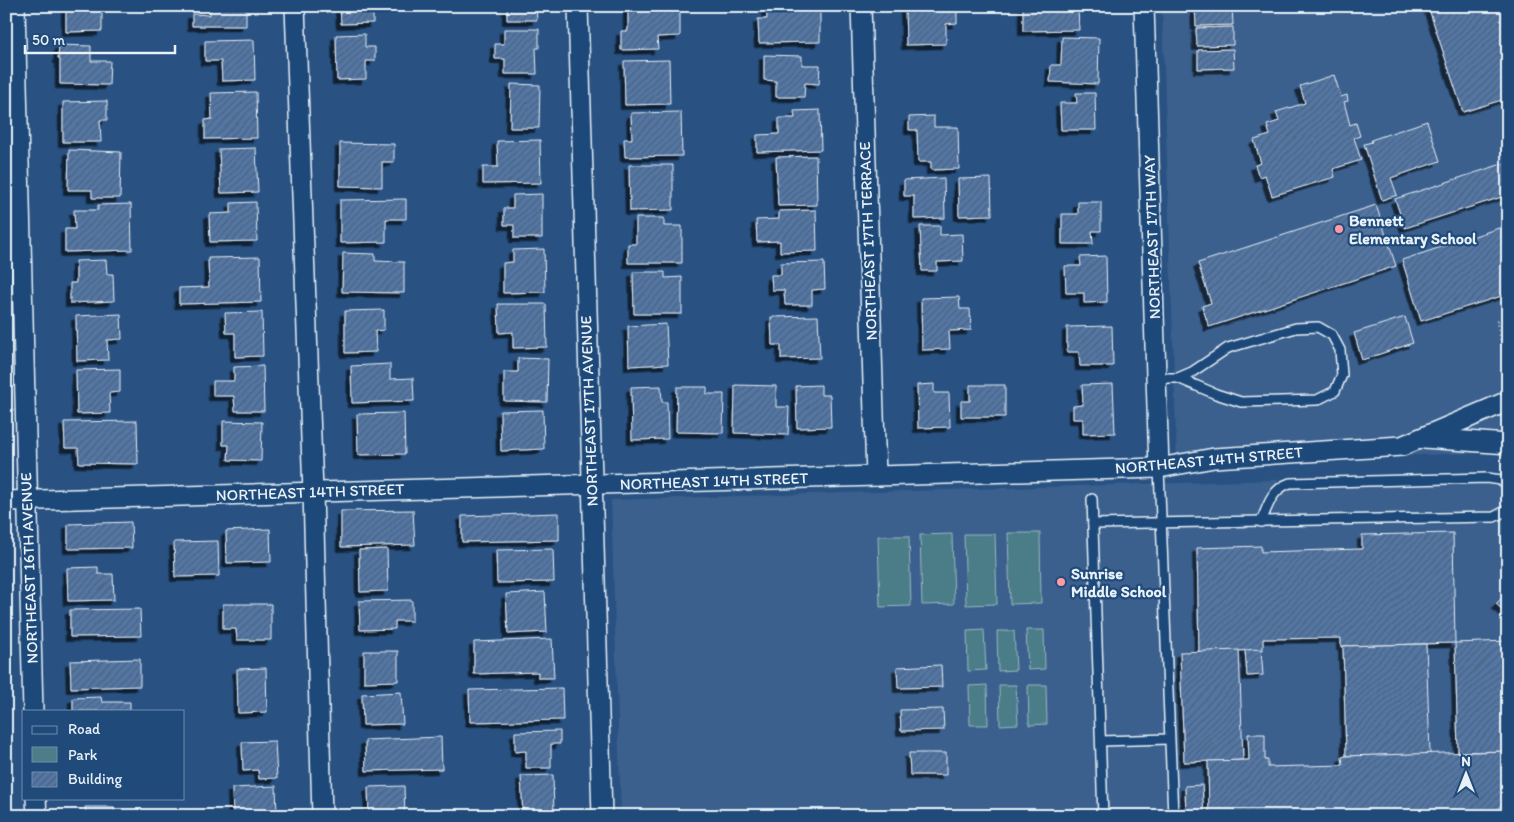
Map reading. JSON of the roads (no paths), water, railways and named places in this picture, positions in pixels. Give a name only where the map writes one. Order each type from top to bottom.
[{"type":"street","name":"NORTHEAST 16TH AVENUE","points":[[15,6],[33,710]]},
{"type":"street","points":[[295,6],[313,492],[322,816]]},
{"type":"street","name":"NORTHEAST 17TH AVENUE","points":[[578,6],[602,816]]},
{"type":"street","name":"NORTHEAST 17TH TERRACE","points":[[861,6],[876,476]]},
{"type":"street","name":"NORTHEAST 17TH WAY","points":[[1144,6],[1159,468]]},
{"type":"street","name":"NORTHEAST 14TH STREET","points":[[6,501],[1159,468],[1214,458],[1402,446],[1508,400]]},
{"type":"street","name":"NORTHEAST 14TH STREET","points":[[1420,438],[1508,444]]},
{"type":"street","points":[[36,800],[37,816]]},
{"type":"lane","points":[[1156,378],[1178,378],[1241,402],[1317,400],[1335,390],[1342,375],[1340,350],[1332,335],[1318,327],[1296,328],[1228,348],[1192,372],[1178,378]]},
{"type":"lane","points":[[1159,468],[1172,816]]},
{"type":"lane","points":[[1261,522],[1270,499],[1283,485],[1290,483],[1487,478],[1501,480],[1508,487]]},
{"type":"lane","points":[[1092,499],[1103,816]]},
{"type":"lane","points":[[1093,524],[1494,517],[1508,508]]},
{"type":"lane","points":[[1101,741],[1169,739]]},
{"type":"place","name":"Bennett Elementary School","points":[[1339,229]]},
{"type":"place","name":"Sunrise Middle School","points":[[1061,582]]}]
